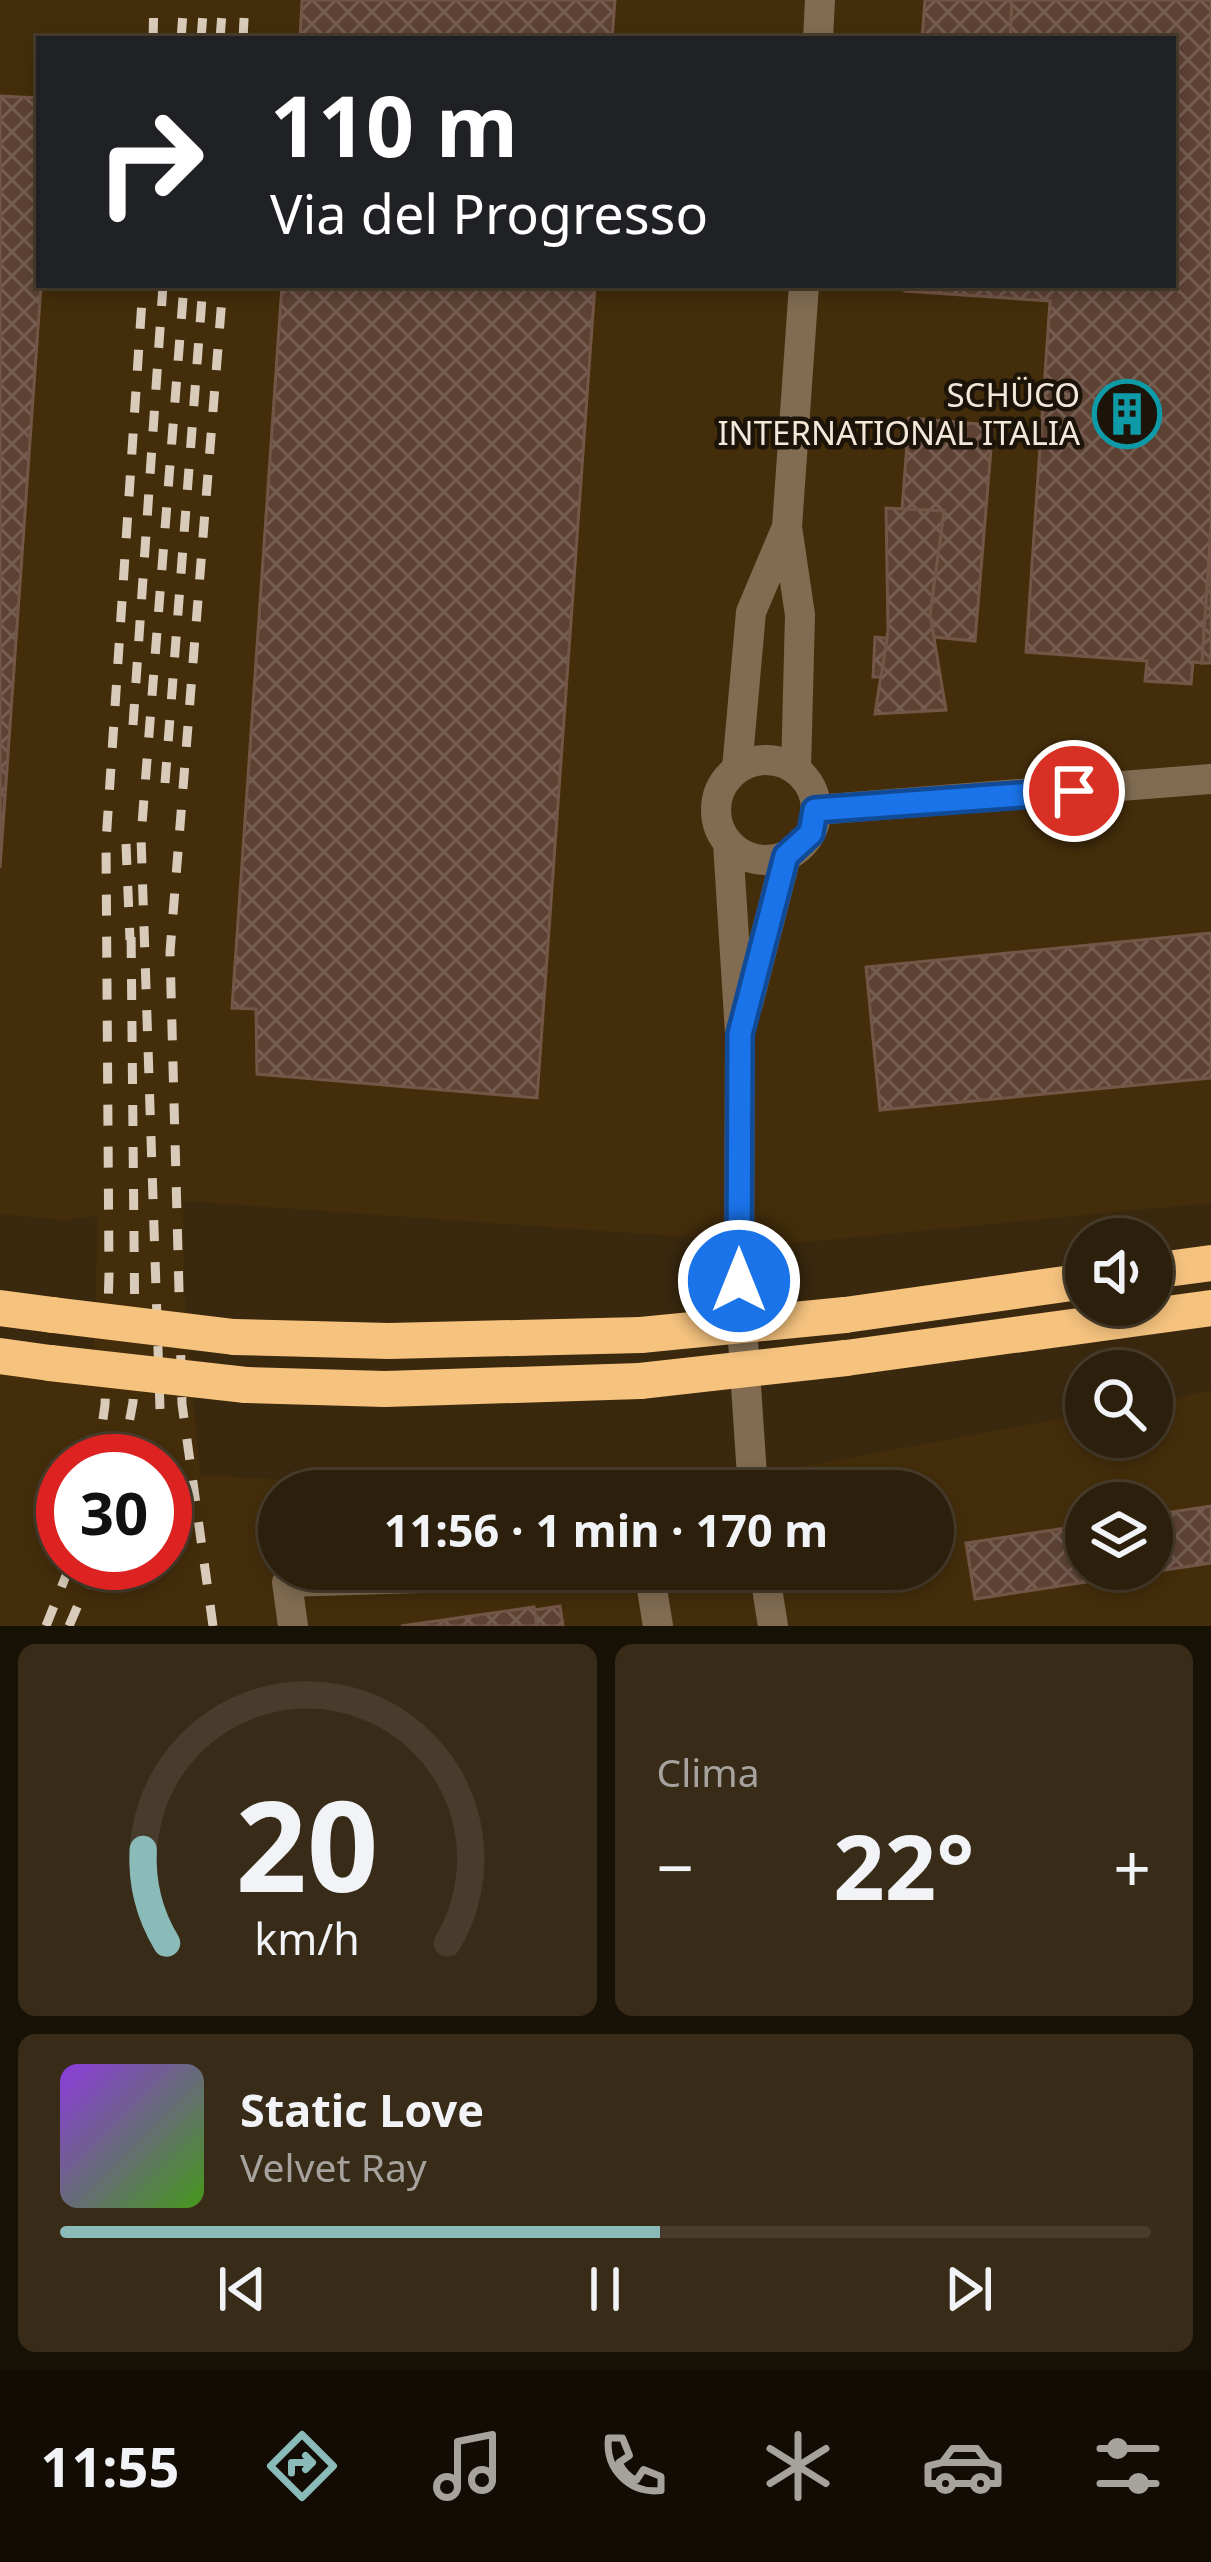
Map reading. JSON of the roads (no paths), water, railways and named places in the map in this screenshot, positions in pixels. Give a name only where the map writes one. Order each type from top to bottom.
[{"type":"highway","points":[[1173,1268],[1211,1263]]},
{"type":"highway","points":[[0,1308],[234,1337],[388,1341],[641,1335],[845,1316],[1065,1284]]},
{"type":"highway","points":[[0,1356],[246,1385],[385,1389],[640,1381],[1211,1308]]},
{"type":"street","points":[[818,36],[820,0]]},
{"type":"street","points":[[796,770],[800,615],[787,526],[804,288]]},
{"type":"street","points":[[737,769],[751,612],[787,526]]},
{"type":"street","points":[[740,1034],[786,856],[811,833],[815,810],[808,782],[796,770],[766,760],[737,769],[725,781],[716,812],[728,843],[740,1034],[739,1281],[752,1470]]},
{"type":"street","points":[[815,810],[1211,779]]},
{"type":"street","points":[[728,843],[755,859],[786,856]]},
{"type":"street","points":[[293,1626],[286,1582],[649,1571],[658,1626]]},
{"type":"street","points":[[767,1590],[772,1626]]},
{"type":"railway","points":[[153,36],[154,0]]},
{"type":"railway","points":[[181,36],[184,0]]},
{"type":"railway","points":[[201,36],[204,0]]},
{"type":"railway","points":[[220,36],[223,0]]},
{"type":"railway","points":[[243,36],[245,0]]},
{"type":"railway","points":[[101,1434],[109,1275],[106,842],[143,288]]},
{"type":"railway","points":[[133,725],[163,288]]},
{"type":"railway","points":[[160,1409],[141,837],[184,288]]},
{"type":"railway","points":[[165,783],[203,288]]},
{"type":"railway","points":[[213,1626],[182,1404],[170,952],[223,288]]},
{"type":"railway","points":[[126,844],[130,940]]},
{"type":"railway","points":[[127,1434],[135,1342],[131,926]]},
{"type":"railway","points":[[46,1626],[60,1590]]},
{"type":"railway","points":[[69,1626],[84,1590]]},
{"type":"place","name":"SCHÜCO INTERNATIONAL ITALIA","points":[[1127,414]]}]
